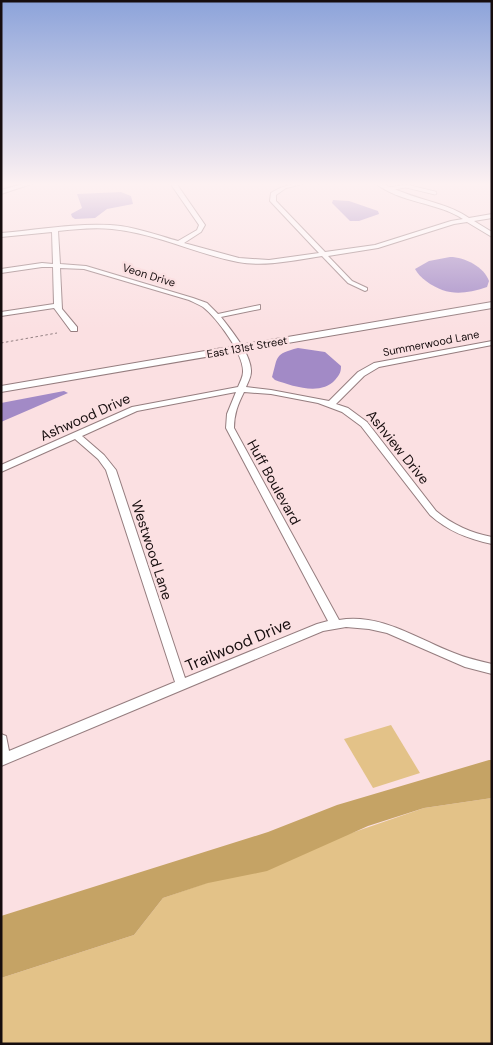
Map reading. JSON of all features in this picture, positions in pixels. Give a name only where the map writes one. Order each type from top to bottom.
[{"type":"street","points":[[1,234],[25,232]]},
{"type":"street","points":[[55,232],[57,306],[62,316],[74,329]]},
{"type":"street","points":[[137,232],[239,260],[258,262],[376,246],[422,232]]},
{"type":"street","points":[[179,243],[198,232]]},
{"type":"street","points":[[303,232],[350,282],[365,289]]},
{"type":"street","name":"Veon Drive","points":[[1,270],[57,265],[92,268],[191,298],[204,305],[216,316],[238,349]]},
{"type":"street","name":"East 131st Street","points":[[1,389],[492,305]]},
{"type":"street","points":[[1,314],[57,306]]},
{"type":"street","points":[[216,316],[257,307]]},
{"type":"street","name":"Summerwood Lane","points":[[330,405],[361,374],[377,365],[492,343]]},
{"type":"street","name":"Huff Boulevard","points":[[238,349],[247,368],[229,419],[230,428],[335,623]]},
{"type":"street","name":"Ashview Drive","points":[[241,389],[271,392],[345,410],[364,424],[433,513],[441,520],[471,536],[492,541]]},
{"type":"street","name":"Ashwood Drive","points":[[1,469],[143,407],[241,389]]},
{"type":"street","name":"Westwood Lane","points":[[76,436],[101,457],[111,470],[182,686]]},
{"type":"street","name":"Trailwood Drive","points":[[2,759],[321,627],[335,623],[376,624],[394,630],[466,663],[492,669]]},
{"type":"street","points":[[1,740],[2,759]]},
{"type":"path","points":[[1,343],[57,334]]},
{"type":"shaded area","points":[[450,257],[468,261],[483,271],[489,281],[487,287],[470,292],[448,292],[433,286],[415,269],[429,261]]},
{"type":"shaded area","points":[[298,348],[325,352],[341,366],[339,375],[329,385],[314,389],[298,387],[275,380],[272,377],[278,357],[285,352]]},
{"type":"shaded area","points":[[64,391],[68,393],[1,422],[1,403]]},
{"type":"shaded area","points":[[391,725],[420,773],[373,788],[344,739]]},
{"type":"shaded area","points":[[492,760],[492,798],[424,808],[368,826],[267,871],[208,883],[163,898],[134,935],[1,978],[1,916],[268,832],[337,805]]},
{"type":"shaded area","points":[[492,798],[492,1044],[1,1044],[1,978],[134,935],[163,898],[424,808]]}]
